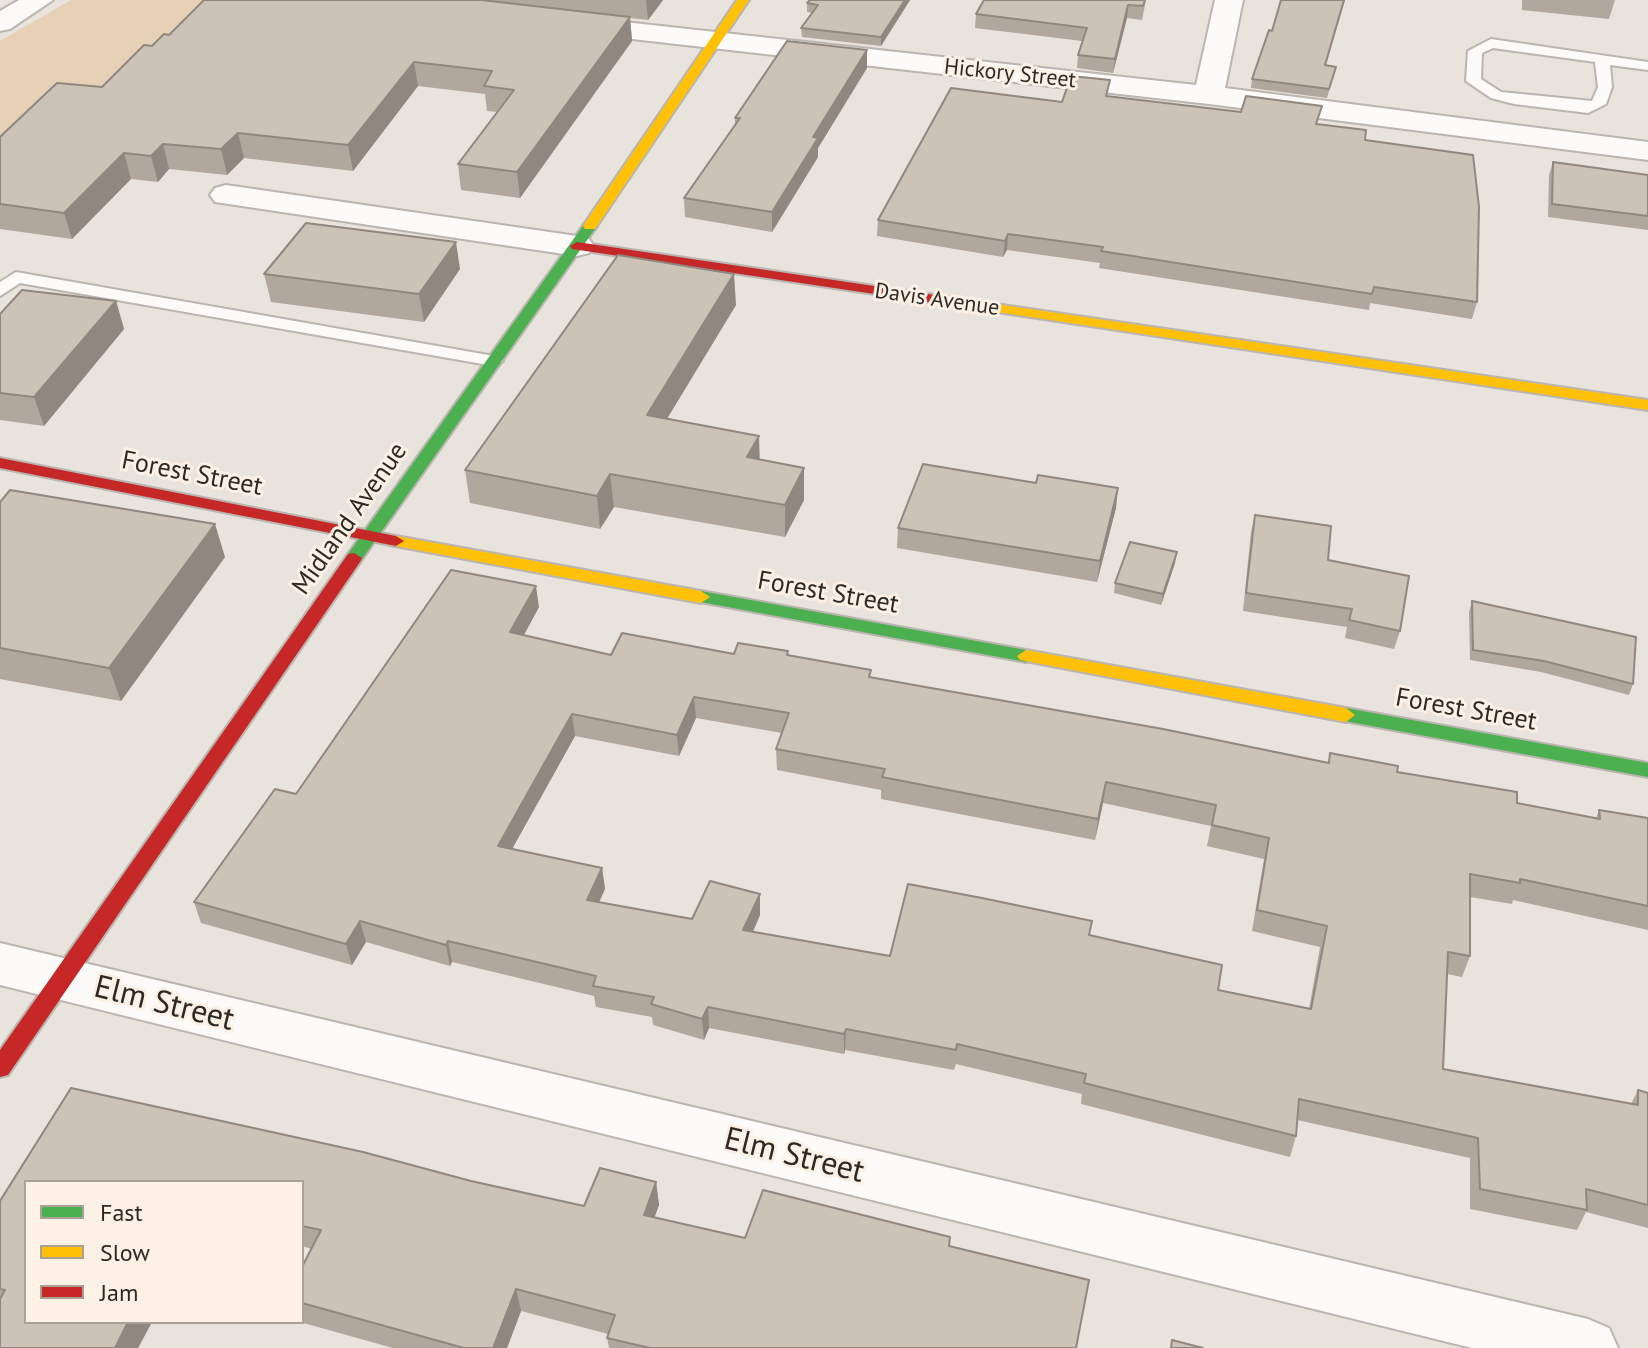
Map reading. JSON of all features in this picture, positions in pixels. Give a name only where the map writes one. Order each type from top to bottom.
[{"type":"street","points":[[0,23],[39,0]]},
{"type":"street","name":"Midland Avenue","points":[[0,1068],[369,536],[577,246],[743,0]]},
{"type":"street","points":[[1209,95],[1229,0]]},
{"type":"street","name":"Hickory Street","points":[[544,21],[1209,95],[1648,151]]},
{"type":"street","name":"Davis Avenue","points":[[226,195],[1648,405]]},
{"type":"street","name":"Forest Street","points":[[0,463],[369,536],[1648,770]]},
{"type":"street","name":"Elm Street","points":[[0,964],[1588,1348]]},
{"type":"lane","points":[[1602,59],[1605,87],[1598,104],[1588,108],[1496,95],[1473,81],[1475,51],[1491,43],[1602,59],[1648,66]]},
{"type":"lane","points":[[0,291],[16,277],[494,361]]},
{"type":"shaded area","points":[[71,0],[235,0],[0,155],[0,41]]},
{"type":"building","points":[[204,0],[481,0],[630,17],[517,172],[458,164],[514,90],[484,86],[492,71],[414,62],[348,145],[238,133],[221,149],[163,144],[151,156],[124,153],[64,213],[0,204],[0,137],[57,83],[102,87],[144,45],[152,46],[164,34],[169,35]]},
{"type":"building","points":[[810,0],[905,0],[881,37],[801,28],[818,5],[807,3]]},
{"type":"building","points":[[984,0],[1145,0],[1143,6],[1128,5],[1115,59],[1078,55],[1087,28],[976,14]]},
{"type":"building","points":[[1281,0],[1344,0],[1325,65],[1336,67],[1329,89],[1252,79]]},
{"type":"building","points":[[787,41],[867,50],[813,137],[818,138],[772,212],[684,198],[740,118],[735,118]]},
{"type":"building","points":[[1071,76],[1110,80],[1106,96],[1241,112],[1246,96],[1322,106],[1316,124],[1366,130],[1365,140],[1473,155],[1479,207],[1477,302],[1374,287],[1372,294],[1101,251],[1103,247],[1008,234],[1005,241],[878,220],[951,88],[1062,102]]},
{"type":"building","points":[[1553,162],[1648,175],[1648,216],[1552,204]]},
{"type":"building","points":[[306,223],[456,242],[419,294],[264,274]]},
{"type":"building","points":[[618,255],[734,274],[647,415],[759,436],[747,457],[804,468],[785,505],[610,474],[597,496],[465,470]]},
{"type":"building","points":[[22,290],[116,301],[34,397],[0,393],[0,314]]},
{"type":"building","points":[[923,464],[1036,483],[1038,475],[1118,488],[1100,561],[898,528]]},
{"type":"building","points":[[10,490],[215,524],[109,668],[0,648],[0,502]]},
{"type":"building","points":[[1255,515],[1331,526],[1328,560],[1409,576],[1400,631],[1349,620],[1352,609],[1246,593]]},
{"type":"building","points":[[1130,542],[1177,552],[1163,594],[1115,583]]},
{"type":"building","points":[[451,570],[536,586],[510,632],[611,655],[622,633],[734,654],[738,643],[871,670],[869,677],[1163,729],[1329,763],[1330,753],[1398,766],[1397,772],[1517,792],[1517,803],[1600,819],[1599,810],[1648,818],[1648,906],[1520,879],[1520,883],[1470,874],[1470,956],[1448,952],[1443,1069],[1638,1105],[1638,1090],[1648,1093],[1648,1205],[1586,1189],[1587,1210],[1480,1189],[1478,1138],[1299,1099],[1296,1136],[1084,1083],[1086,1074],[957,1044],[956,1050],[846,1029],[844,1034],[708,1007],[702,1019],[651,1004],[654,997],[593,986],[596,976],[448,941],[446,945],[360,921],[346,944],[194,902],[275,789],[296,794]],"holes":[[[694,697],[789,713],[776,749],[885,769],[882,777],[1098,819],[1106,782],[1216,805],[1212,825],[1269,838],[1257,910],[1327,926],[1311,1009],[1218,990],[1222,965],[1089,935],[1092,921],[982,898],[908,884],[890,956],[743,930],[760,894],[710,881],[692,919],[587,900],[602,868],[498,846],[572,714],[677,735]]]},
{"type":"building","points":[[1472,601],[1636,637],[1633,684],[1544,661],[1473,650]]},
{"type":"building","points":[[71,1088],[363,1152],[471,1181],[584,1206],[600,1168],[656,1182],[644,1215],[745,1238],[763,1190],[950,1237],[949,1246],[1089,1280],[1076,1348],[650,1348],[607,1338],[615,1315],[516,1289],[493,1348],[464,1348],[304,1304],[304,1263],[321,1230],[304,1226],[304,1180],[24,1180],[24,1324],[127,1324],[115,1348],[0,1348],[0,1299],[5,1290],[0,1289],[0,1201]]},
{"type":"building","points":[[1172,1340],[1203,1348],[1171,1348]]},
{"type":"traffic: fast","points":[[354,558],[590,226]]},
{"type":"traffic: fast","points":[[701,597],[1026,656]]},
{"type":"traffic: fast","points":[[1346,715],[1648,770]]},
{"type":"traffic: slow","points":[[590,226],[743,0]]},
{"type":"traffic: slow","points":[[989,307],[1648,405]]},
{"type":"traffic: slow","points":[[396,541],[701,597]]},
{"type":"traffic: slow","points":[[1026,656],[1346,715]]},
{"type":"traffic: jam","points":[[577,246],[989,307]]},
{"type":"traffic: jam","points":[[0,463],[396,541]]},
{"type":"traffic: jam","points":[[0,1068],[354,558]]}]
